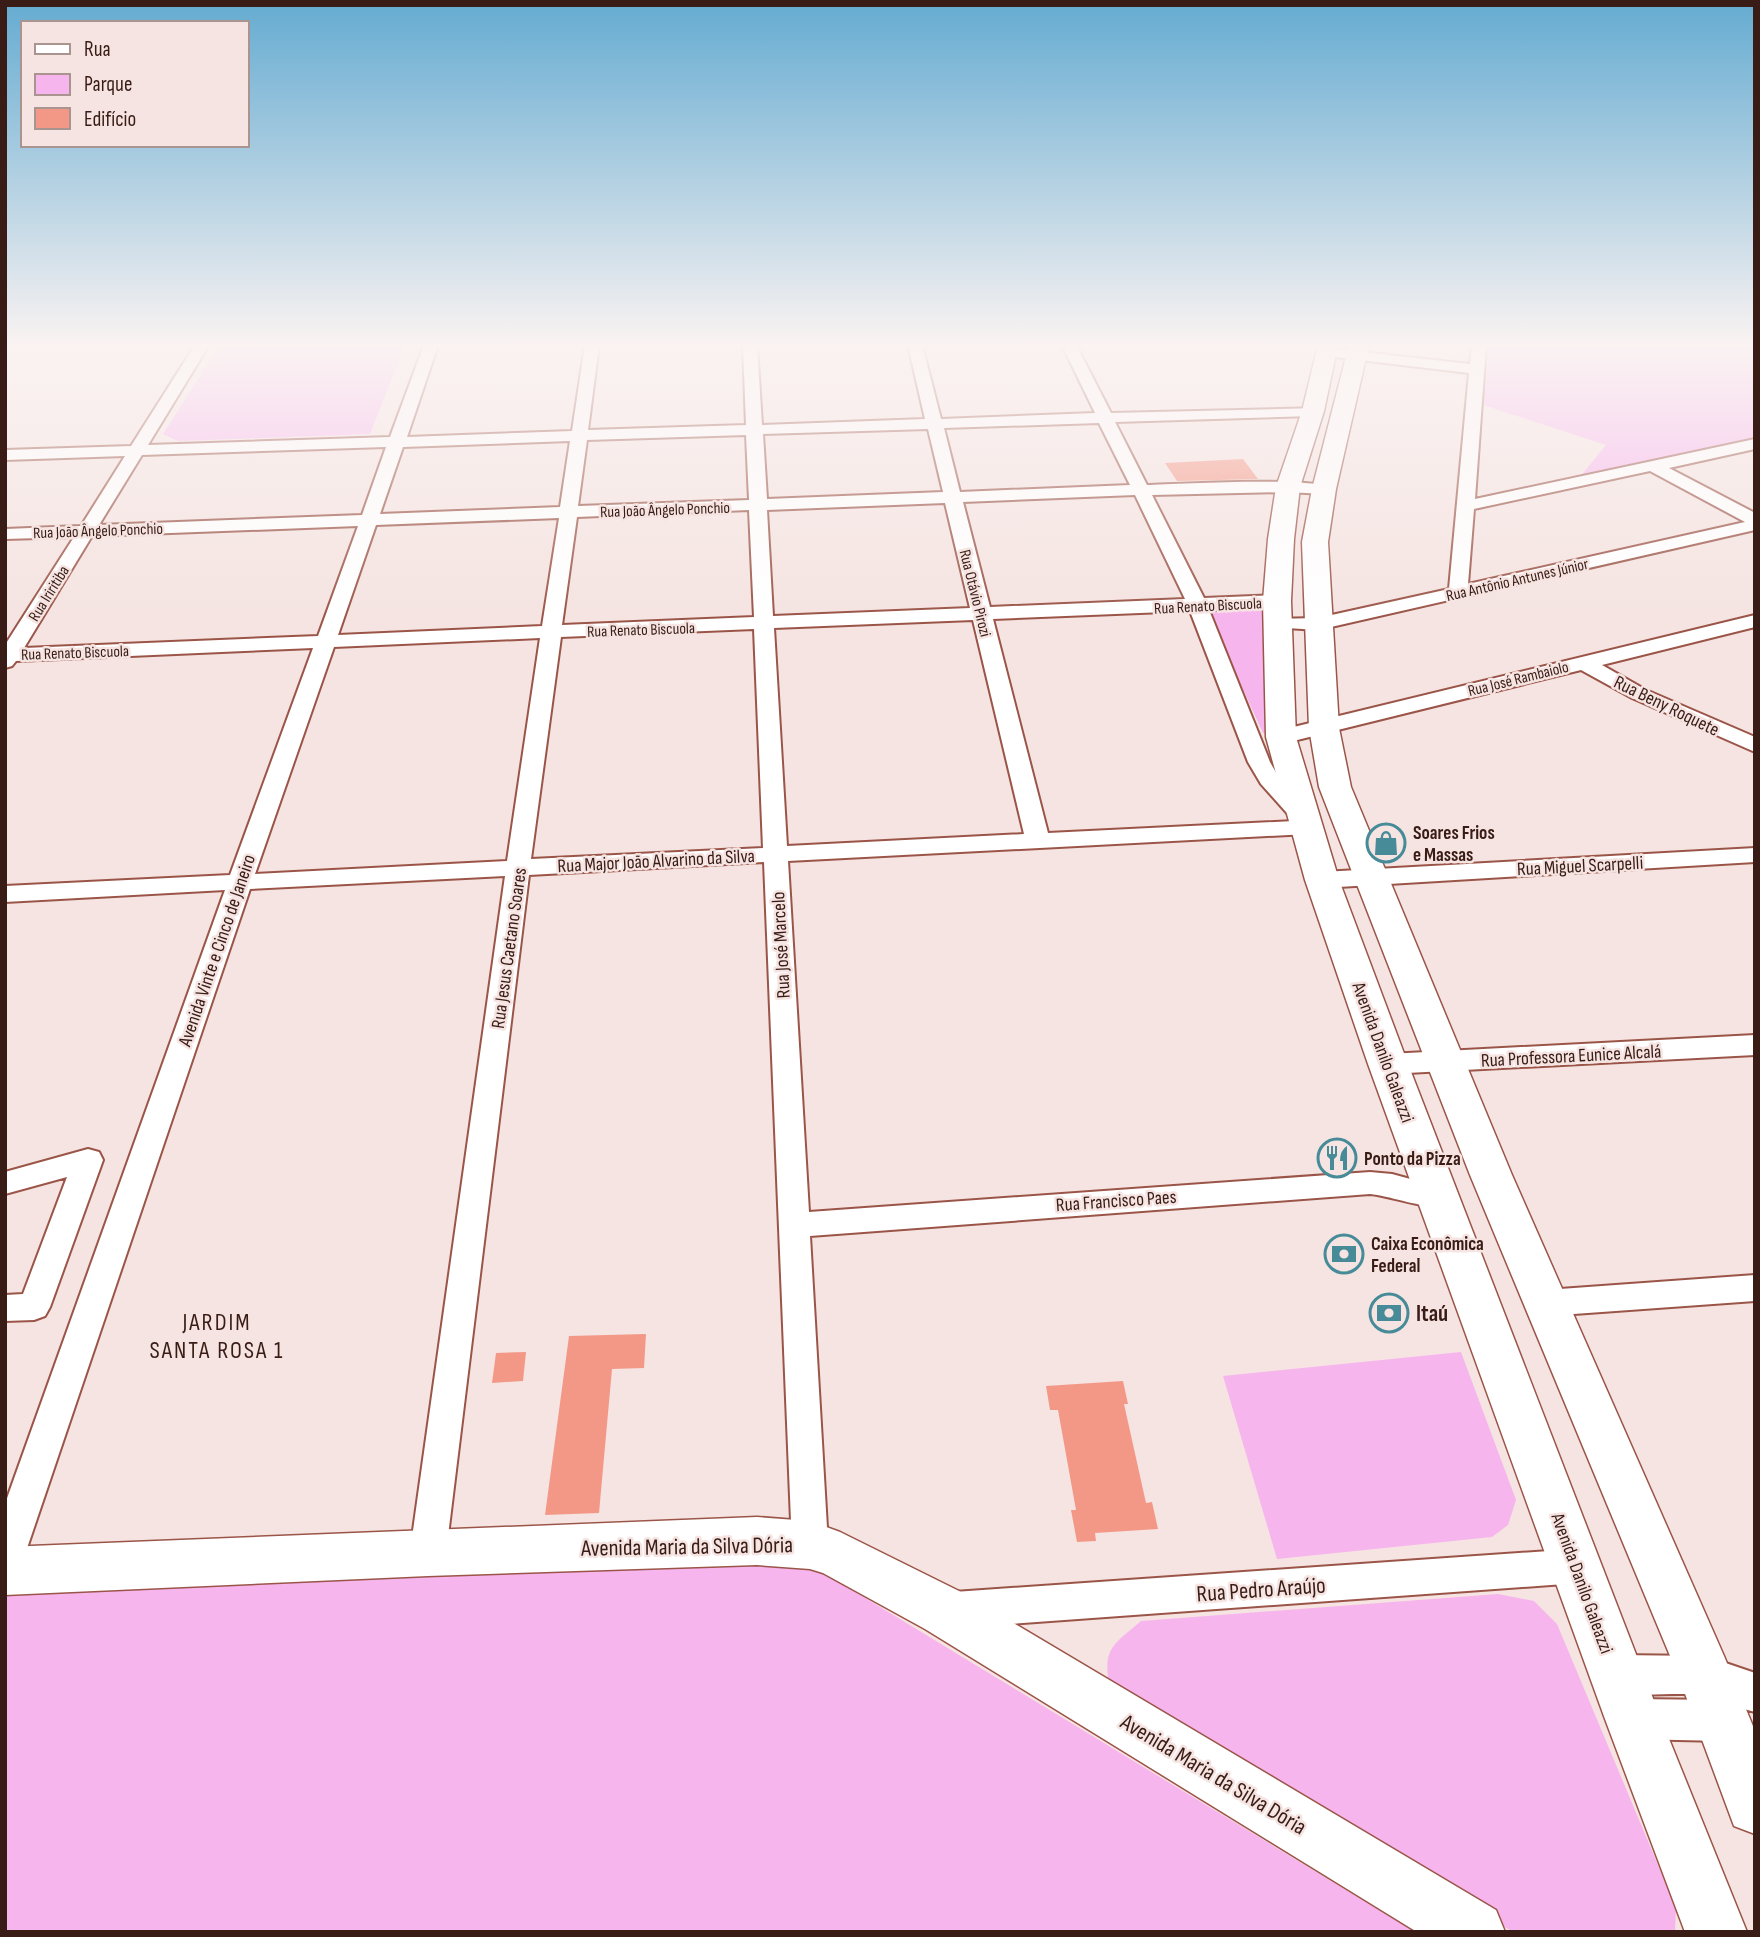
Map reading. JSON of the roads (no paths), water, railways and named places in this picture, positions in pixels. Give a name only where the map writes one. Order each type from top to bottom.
[{"type":"main road","name":"Avenida Danilo Galeazzi","points":[[1306,488],[1311,435]]},
{"type":"main road","name":"Avenida Danilo Galeazzi","points":[[1320,435],[1306,488],[1281,539],[1291,616],[1324,728],[1335,788],[1546,1303],[1734,1699],[1755,1805]]},
{"type":"main road","name":"Avenida Danilo Galeazzi","points":[[1291,616],[1281,737],[1322,880],[1436,1197],[1578,1566],[1703,1916]]},
{"type":"main road","name":"Avenida Maria da Silva Dória","points":[[5,1572],[428,1552],[757,1541],[810,1545],[888,1579],[944,1611],[1474,1932]]},
{"type":"street","name":"Rua Iriritiba","points":[[7,658],[145,435]]},
{"type":"street","name":"Avenida Vinte e Cinco de Janeiro","points":[[5,1557],[324,642],[400,435]]},
{"type":"street","points":[[5,455],[570,435]]},
{"type":"street","name":"Rua Jesus Caetano Soares","points":[[428,1552],[518,867],[579,435]]},
{"type":"street","name":"Rua José Marcelo","points":[[754,435],[810,1545]]},
{"type":"street","name":"Rua Otávio Pirozi","points":[[937,435],[1038,841]]},
{"type":"street","points":[[1114,435],[1198,606],[1259,762],[1269,779],[1306,822]]},
{"type":"street","points":[[1458,592],[1470,435]]},
{"type":"street","points":[[1465,506],[1755,444]]},
{"type":"street","points":[[1653,466],[1755,520]]},
{"type":"street","name":"Rua João Ângelo Ponchio","points":[[5,534],[1141,490],[1306,488]]},
{"type":"street","name":"Rua Antônio Antunes Júnior","points":[[1291,616],[1458,592],[1755,525]]},
{"type":"street","name":"Rua Renato Biscuola","points":[[7,658],[324,642],[1198,606],[1291,616]]},
{"type":"street","name":"Rua José Rambaiolo","points":[[1281,737],[1755,621]]},
{"type":"street","name":"Rua Beny Roquete","points":[[1582,662],[1639,694],[1755,745]]},
{"type":"street","name":"Rua Major João Alvarino da Silva","points":[[5,894],[1038,841],[1306,822]]},
{"type":"street","name":"Rua Miguel Scarpelli","points":[[1322,880],[1755,855]]},
{"type":"street","name":"Rua Professora Eunice Alcalá","points":[[1388,1064],[1755,1045]]},
{"type":"street","points":[[5,1183],[88,1160],[34,1307],[5,1308]]},
{"type":"street","name":"Rua Francisco Paes","points":[[794,1225],[1370,1183],[1392,1185],[1436,1197]]},
{"type":"street","points":[[1546,1303],[1755,1288]]},
{"type":"street","name":"Rua Pedro Araújo","points":[[944,1611],[1578,1566]]},
{"type":"street","points":[[1616,1674],[1734,1699]]},
{"type":"street","points":[[1633,1719],[1734,1699]]},
{"type":"place","name":"Soares Frios e Massas","points":[[1386,843]]},
{"type":"place","name":"Ponto da Pizza","points":[[1337,1158]]},
{"type":"place","name":"Caixa Econômica Federal","points":[[1344,1254]]},
{"type":"place","name":"Itaú","points":[[1389,1313]]},
{"type":"district","name":"JARDIM SANTA ROSA 1","points":[[217,1336]]}]
